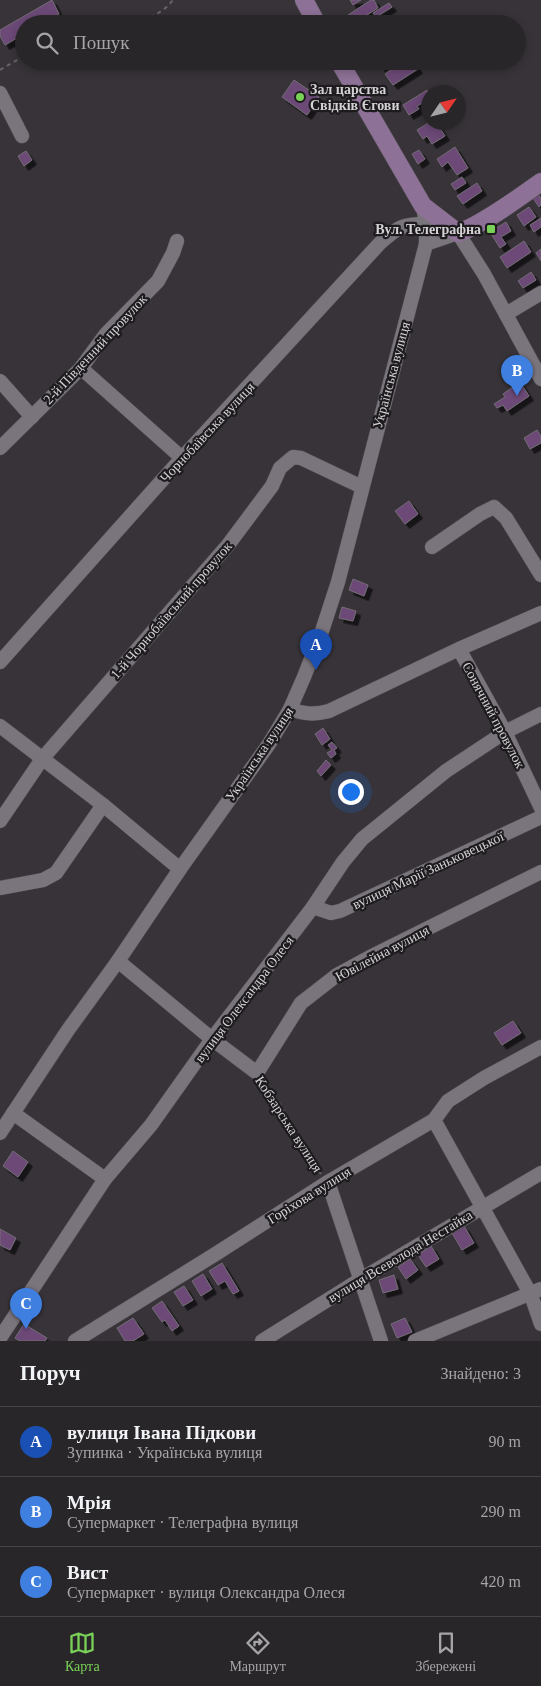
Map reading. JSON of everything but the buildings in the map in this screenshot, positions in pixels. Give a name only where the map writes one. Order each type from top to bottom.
[{"type":"main road","points":[[304,0],[312,15]]},
{"type":"main road","points":[[344,70],[423,206],[458,233],[487,218],[541,182]]},
{"type":"street","points":[[0,93],[22,136]]},
{"type":"street","name":"Українська вулиця","points":[[0,1132],[68,1030],[269,744],[290,709],[322,631],[338,582],[426,244],[426,224],[423,206]]},
{"type":"street","name":"Чорнобаївська вулиця","points":[[0,662],[182,458],[380,242],[405,224],[426,224]]},
{"type":"street","points":[[426,244],[458,233],[506,314],[541,380]]},
{"type":"street","name":"2-й Південний провулок","points":[[0,448],[81,368],[106,334],[158,282],[177,241]]},
{"type":"street","points":[[506,314],[541,293]]},
{"type":"street","points":[[81,368],[182,458]]},
{"type":"street","points":[[0,381],[32,416]]},
{"type":"street","name":"1-й Чорнобаївський провулок","points":[[0,821],[42,759],[228,545],[272,486],[280,468],[286,462],[293,457],[301,458],[362,487]]},
{"type":"street","points":[[432,547],[480,514],[494,507],[510,524],[541,575]]},
{"type":"street","points":[[290,709],[301,713],[315,714],[329,711],[459,649],[541,613]]},
{"type":"street","name":"Сонячний провулок","points":[[459,649],[505,732],[541,808]]},
{"type":"street","name":"вулиця Олександра Олеся","points":[[0,1338],[105,1179],[151,1125],[212,1039],[313,907],[342,862],[362,839],[446,771],[505,732],[541,714]]},
{"type":"street","points":[[0,726],[103,805],[180,869]]},
{"type":"street","points":[[0,888],[43,880],[56,873],[103,805]]},
{"type":"street","name":"вулиця Марії Заньковецької","points":[[313,907],[331,913],[340,911],[541,817]]},
{"type":"street","name":"Ювілейна вулиця","points":[[257,1073],[301,1003],[337,975],[541,872]]},
{"type":"street","name":"Кобзарська вулиця","points":[[118,961],[212,1039],[257,1073]]},
{"type":"street","name":"Горіхова вулиця","points":[[75,1341],[328,1182],[434,1120],[448,1100],[541,1047]]},
{"type":"street","points":[[12,1113],[105,1179]]},
{"type":"street","points":[[434,1120],[481,1207],[536,1292],[541,1324]]},
{"type":"street","name":"вулиця Всеволода Нестайка","points":[[262,1341],[361,1279],[541,1173]]},
{"type":"street","name":"Кобзарська вулиця","points":[[328,1182],[381,1341]]},
{"type":"street","points":[[415,1341],[536,1292]]},
{"type":"path","points":[[157,15],[173,0]]},
{"type":"path","points":[[0,70],[15,61]]},
{"type":"path","name":"Кобзарська вулиця","points":[[257,1073],[281,1106],[305,1151],[328,1182]]},
{"type":"place","name":"Зал царства Свідків Єгови","points":[[300,97]]},
{"type":"place","name":"Вул. Телеграфна","points":[[491,229]]},
{"type":"place","name":"Мрія","points":[[517,396]]},
{"type":"place","name":"вулиця Івана Підкови","points":[[316,670]]},
{"type":"place","name":"Вист","points":[[26,1329]]}]
